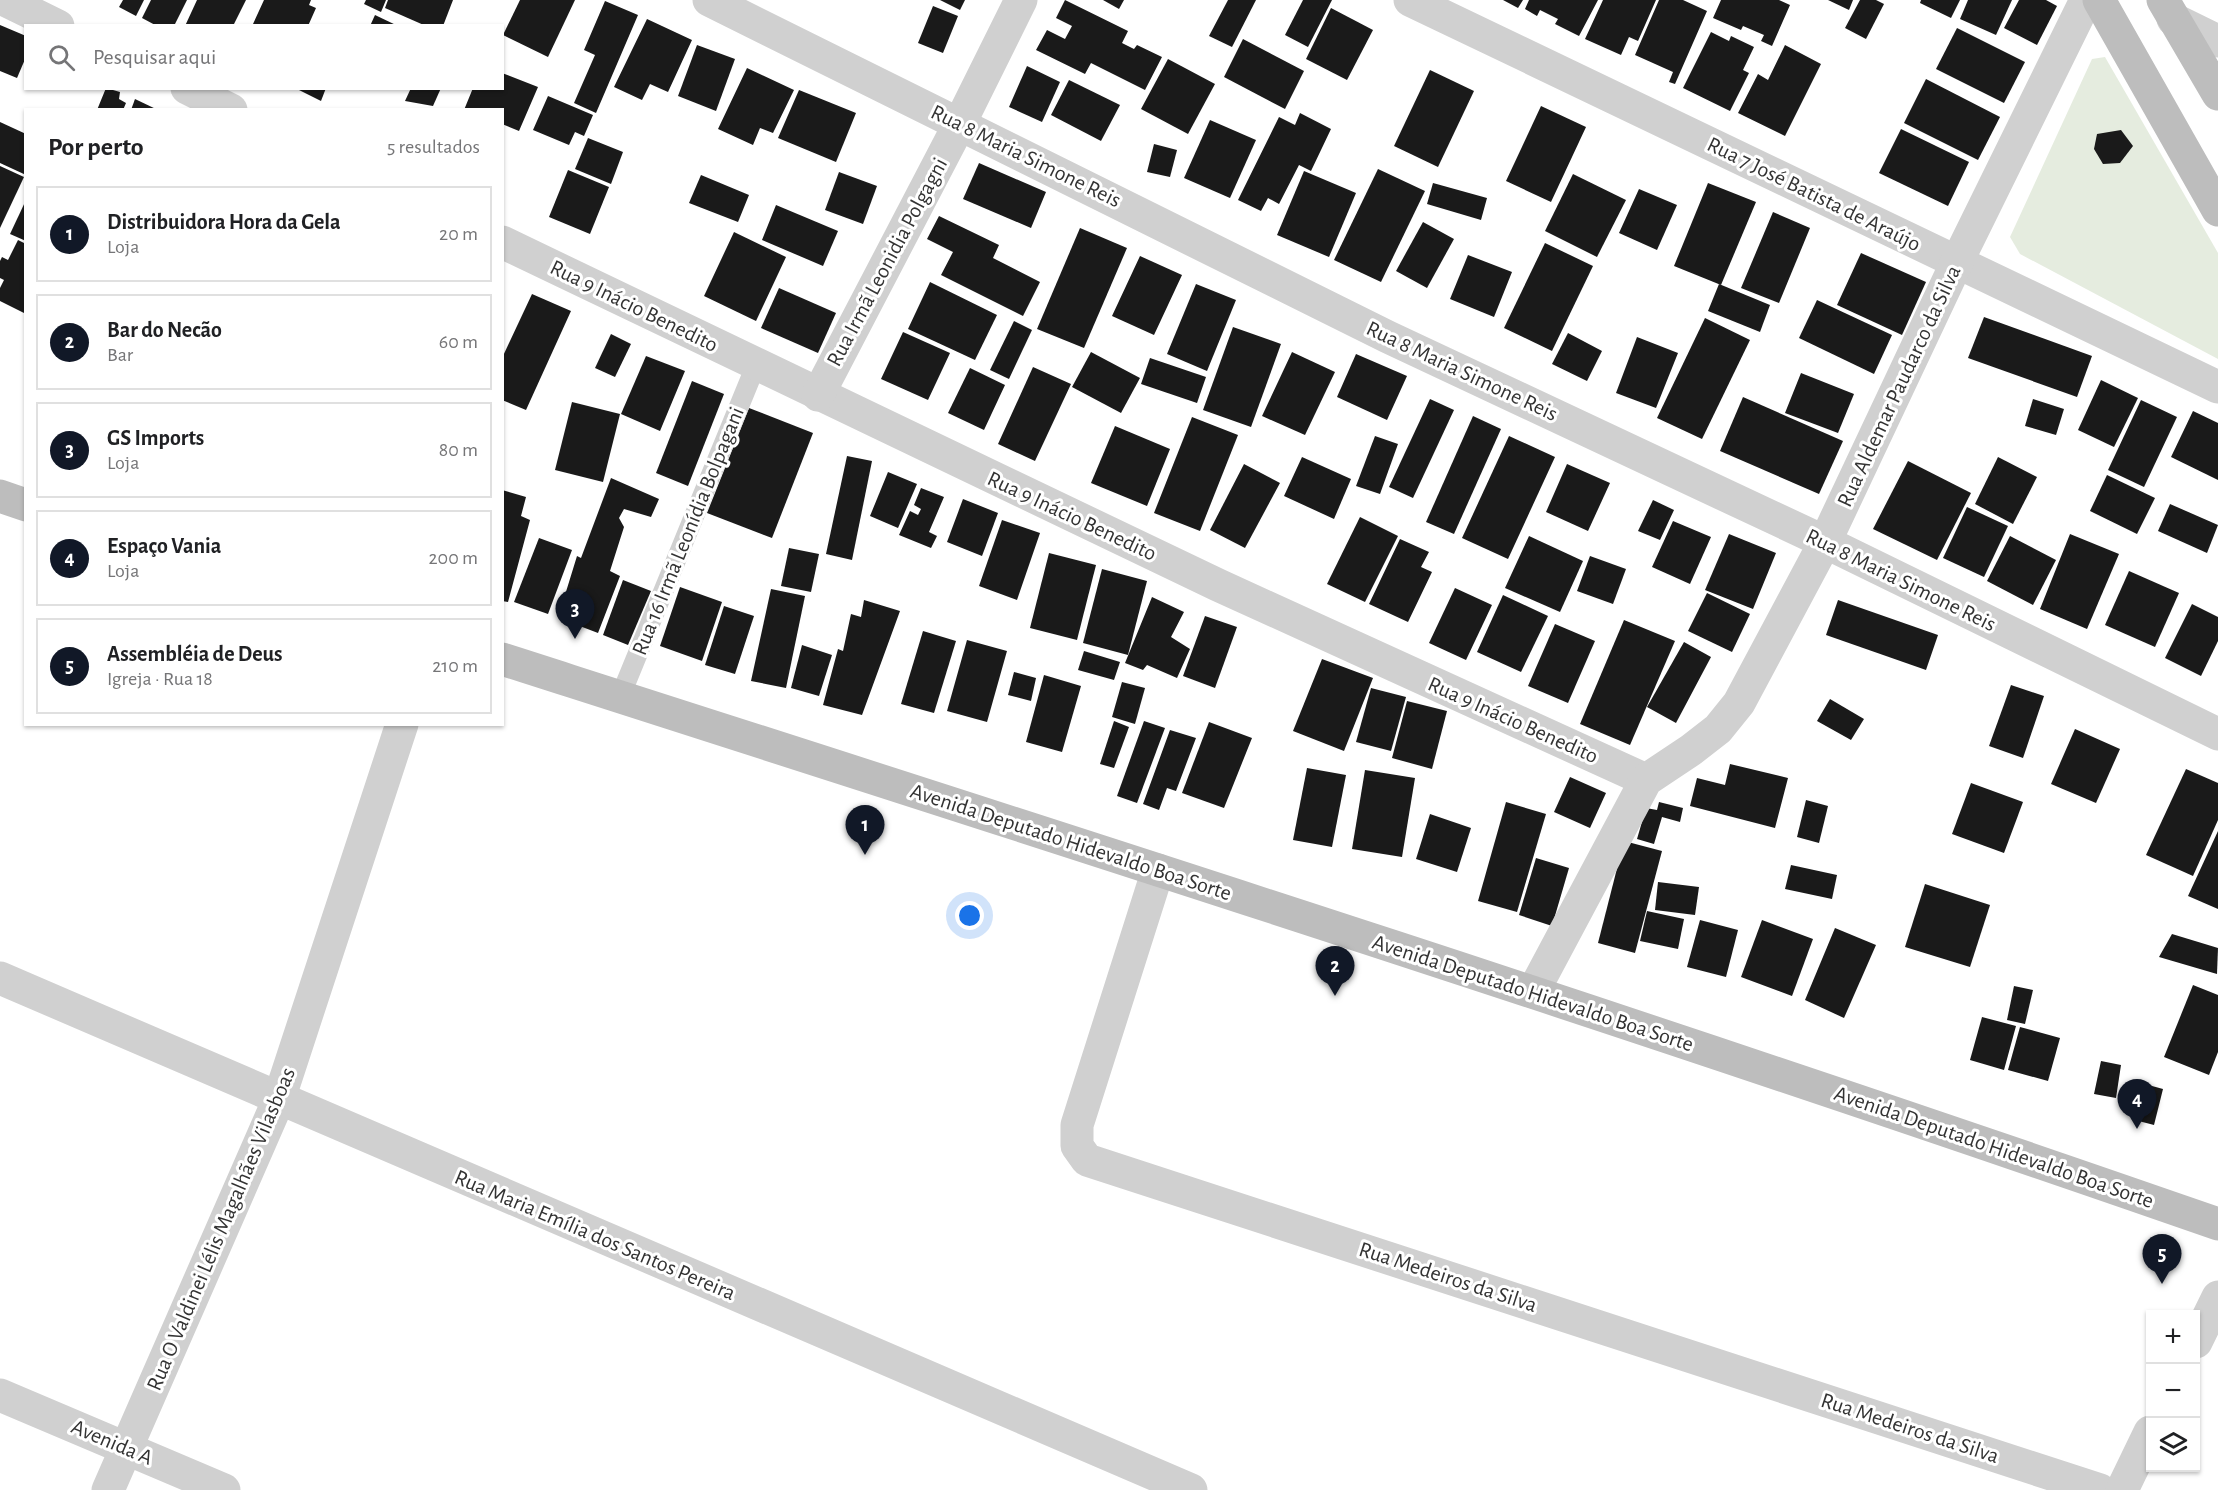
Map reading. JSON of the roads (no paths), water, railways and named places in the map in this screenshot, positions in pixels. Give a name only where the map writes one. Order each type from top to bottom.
[{"type":"main road","points":[[2099,0],[2216,200]]},
{"type":"main road","points":[[2168,9],[2218,94]]},
{"type":"main road","points":[[0,496],[24,504]]},
{"type":"main road","name":"Avenida Deputado Hidevaldo Boa Sorte","points":[[504,660],[1533,992],[1995,1146],[2218,1224]]},
{"type":"street","points":[[5,0],[54,24]]},
{"type":"street","name":"Rua 8 Maria Simone Reis","points":[[709,0],[1388,337],[1825,542],[2218,734]]},
{"type":"street","name":"Rua Irmã Leonidia Polgagni","points":[[818,394],[960,123],[1021,0]]},
{"type":"street","name":"Rua 7 José Batista de Araújo","points":[[1410,0],[2218,387]]},
{"type":"street","name":"Rua Aldemar Paudarco da Silva","points":[[1533,992],[1646,780],[1718,729],[1739,703],[1825,542],[1957,262],[2086,0]]},
{"type":"street","points":[[2168,9],[2218,40]]},
{"type":"street","points":[[191,90],[227,108]]},
{"type":"street","name":"Rua 9 Inácio Benedito","points":[[504,243],[1218,585],[1646,780]]},
{"type":"street","name":"Rua O Valdinei Lélis Magalhães Vilasboas","points":[[108,1490],[279,1100],[401,726]]},
{"type":"street","name":"Rua Medeiros da Silva","points":[[1158,870],[1077,1125],[1077,1146],[1087,1160],[2100,1490]]},
{"type":"street","name":"Rua Maria Emília dos Santos Pereira","points":[[0,978],[279,1100],[1191,1490]]},
{"type":"street","points":[[2200,1334],[2218,1297]]},
{"type":"street","name":"Avenida A","points":[[0,1395],[224,1490]]},
{"type":"street","points":[[2122,1490],[2146,1442]]},
{"type":"lane","name":"Rua 16 Irmã Leonídia Bolpagani","points":[[620,697],[756,365]]},
{"type":"place","name":"GS Imports","points":[[575,639]]},
{"type":"place","name":"Distribuidora Hora da Gela","points":[[865,855]]},
{"type":"place","name":"Bar do Necão","points":[[1335,996]]},
{"type":"place","name":"Espaço Vania","points":[[2137,1129]]},
{"type":"place","name":"Assembléia de Deus","points":[[2162,1284]]}]
